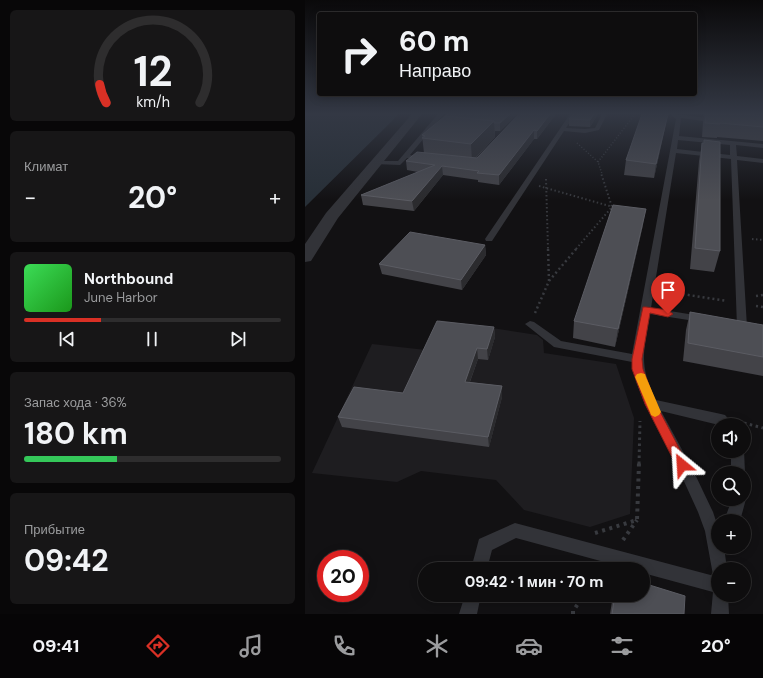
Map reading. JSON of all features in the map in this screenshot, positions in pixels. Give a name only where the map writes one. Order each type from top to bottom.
[{"type":"street","points":[[305,257],[332,216],[394,143]]},
{"type":"lane","points":[[377,163],[400,163],[417,143]]},
{"type":"lane","points":[[489,239],[553,143]]},
{"type":"lane","points":[[675,143],[637,359],[638,369],[651,404],[708,516],[720,558]]},
{"type":"lane","points":[[729,143],[763,146]]},
{"type":"lane","points":[[733,143],[742,327]]},
{"type":"lane","points":[[674,151],[763,161]]},
{"type":"lane","points":[[405,156],[429,159]]},
{"type":"lane","points":[[646,310],[711,321]]},
{"type":"lane","points":[[530,324],[558,344],[637,359]]},
{"type":"lane","points":[[651,404],[716,418]]},
{"type":"lane","points":[[481,562],[485,545],[515,530],[633,562]]},
{"type":"lane","points":[[650,567],[711,583]]},
{"type":"lane","points":[[468,614],[471,602]]},
{"type":"lane","points":[[719,602],[720,614]]},
{"type":"path","points":[[577,143],[598,162],[612,207]]},
{"type":"path","points":[[598,162],[613,143]]},
{"type":"path","points":[[545,155],[549,281]]},
{"type":"path","points":[[526,183],[619,209]]},
{"type":"path","points":[[530,324],[549,281],[612,207]]},
{"type":"path","points":[[658,290],[763,307]]},
{"type":"path","points":[[593,534],[637,520],[641,423],[639,416]]},
{"type":"path","points":[[573,614],[573,611],[579,602]]},
{"type":"shaded area","points":[[305,143],[370,143],[305,207]]},
{"type":"shaded area","points":[[439,320],[537,335],[543,340],[544,353],[616,364],[634,418],[630,514],[590,527],[524,510],[496,480],[421,471],[397,482],[312,473],[372,344],[426,350]]},
{"type":"building","points":[[492,143],[524,143],[499,175],[477,173],[479,171],[442,166],[412,201],[361,195],[435,165],[406,161],[417,152],[477,158]]},
{"type":"building","points":[[632,143],[661,143],[656,164],[626,160]]},
{"type":"building","points":[[702,143],[720,143],[720,251],[695,248]]},
{"type":"building","points":[[613,205],[646,209],[618,329],[574,321]]},
{"type":"building","points":[[410,232],[485,245],[461,280],[379,264]]},
{"type":"building","points":[[690,312],[763,325],[763,357],[688,343]]},
{"type":"building","points":[[437,321],[494,327],[487,349],[477,348],[465,382],[502,386],[488,437],[338,417],[354,387],[403,393]]},
{"type":"building","points":[[650,585],[685,596],[684,614],[612,614],[614,602],[650,602]]},
{"type":"slow traffic","points":[[641,377],[655,412]]},
{"type":"route","points":[[668,314],[646,310],[637,359],[638,369],[651,404],[682,465]]}]
